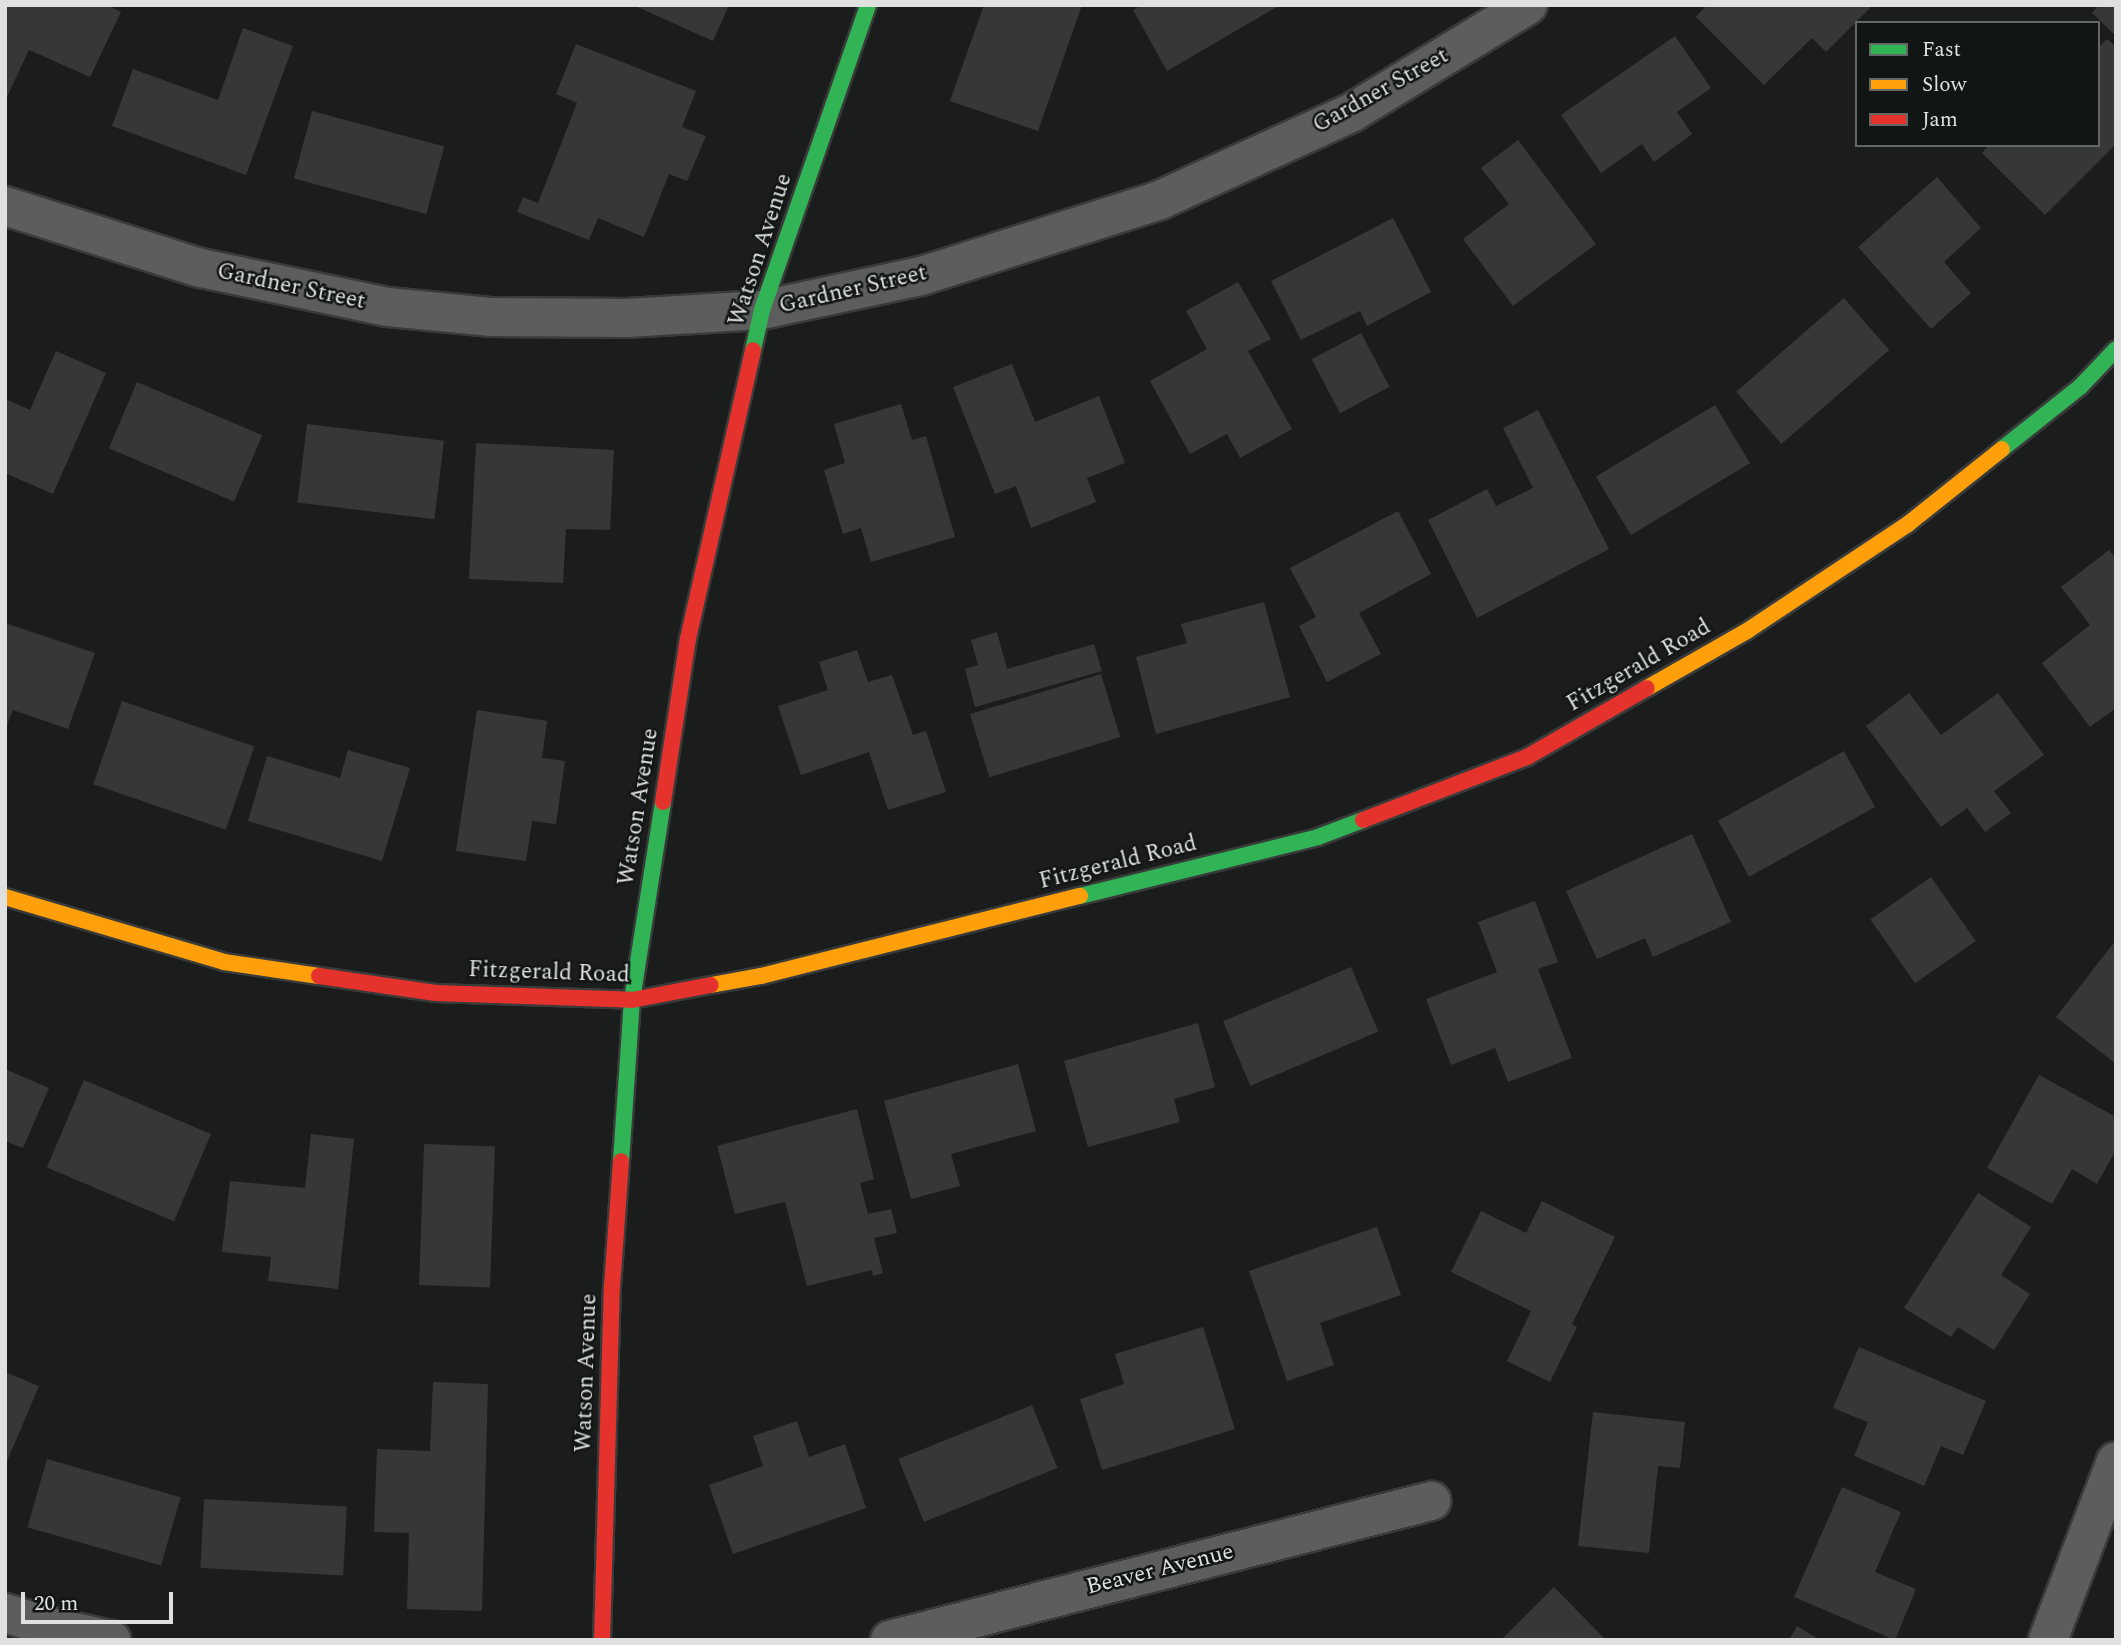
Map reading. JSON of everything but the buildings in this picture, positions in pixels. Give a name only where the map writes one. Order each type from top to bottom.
[{"type":"main road","name":"Watson Avenue","points":[[601,1640],[612,1287],[632,1000],[688,639],[762,310],[868,5]]},
{"type":"main road","name":"Fitzgerald Road","points":[[5,897],[105,929],[224,962],[436,993],[632,1000],[761,976],[1318,836],[1527,757],[1747,631],[1909,524],[2080,387],[2116,349]]},
{"type":"street","name":"Gardner Street","points":[[5,206],[201,268],[388,307],[490,317],[627,318],[762,310],[920,276],[1160,200],[1351,113],[1528,5]]},
{"type":"street","points":[[2048,1640],[2116,1461]]},
{"type":"street","name":"Beaver Avenue","points":[[890,1640],[1431,1501]]},
{"type":"street","points":[[5,1613],[47,1626],[112,1640]]},
{"type":"traffic: fast","points":[[753,350],[762,310],[868,5]]},
{"type":"traffic: fast","points":[[2002,449],[2080,387],[2116,349]]},
{"type":"traffic: fast","points":[[621,1161],[632,1000],[663,802]]},
{"type":"traffic: fast","points":[[1080,896],[1318,837],[1363,820]]},
{"type":"traffic: slow","points":[[1647,688],[1747,631],[1908,524],[2002,449]]},
{"type":"traffic: slow","points":[[711,985],[761,976],[1080,896]]},
{"type":"traffic: slow","points":[[5,897],[224,962],[319,976]]},
{"type":"traffic: jam","points":[[663,802],[688,639],[753,350]]},
{"type":"traffic: jam","points":[[1363,820],[1527,757],[1647,688]]},
{"type":"traffic: jam","points":[[319,976],[436,993],[632,1000],[711,985]]},
{"type":"traffic: jam","points":[[602,1640],[612,1287],[621,1161]]}]
